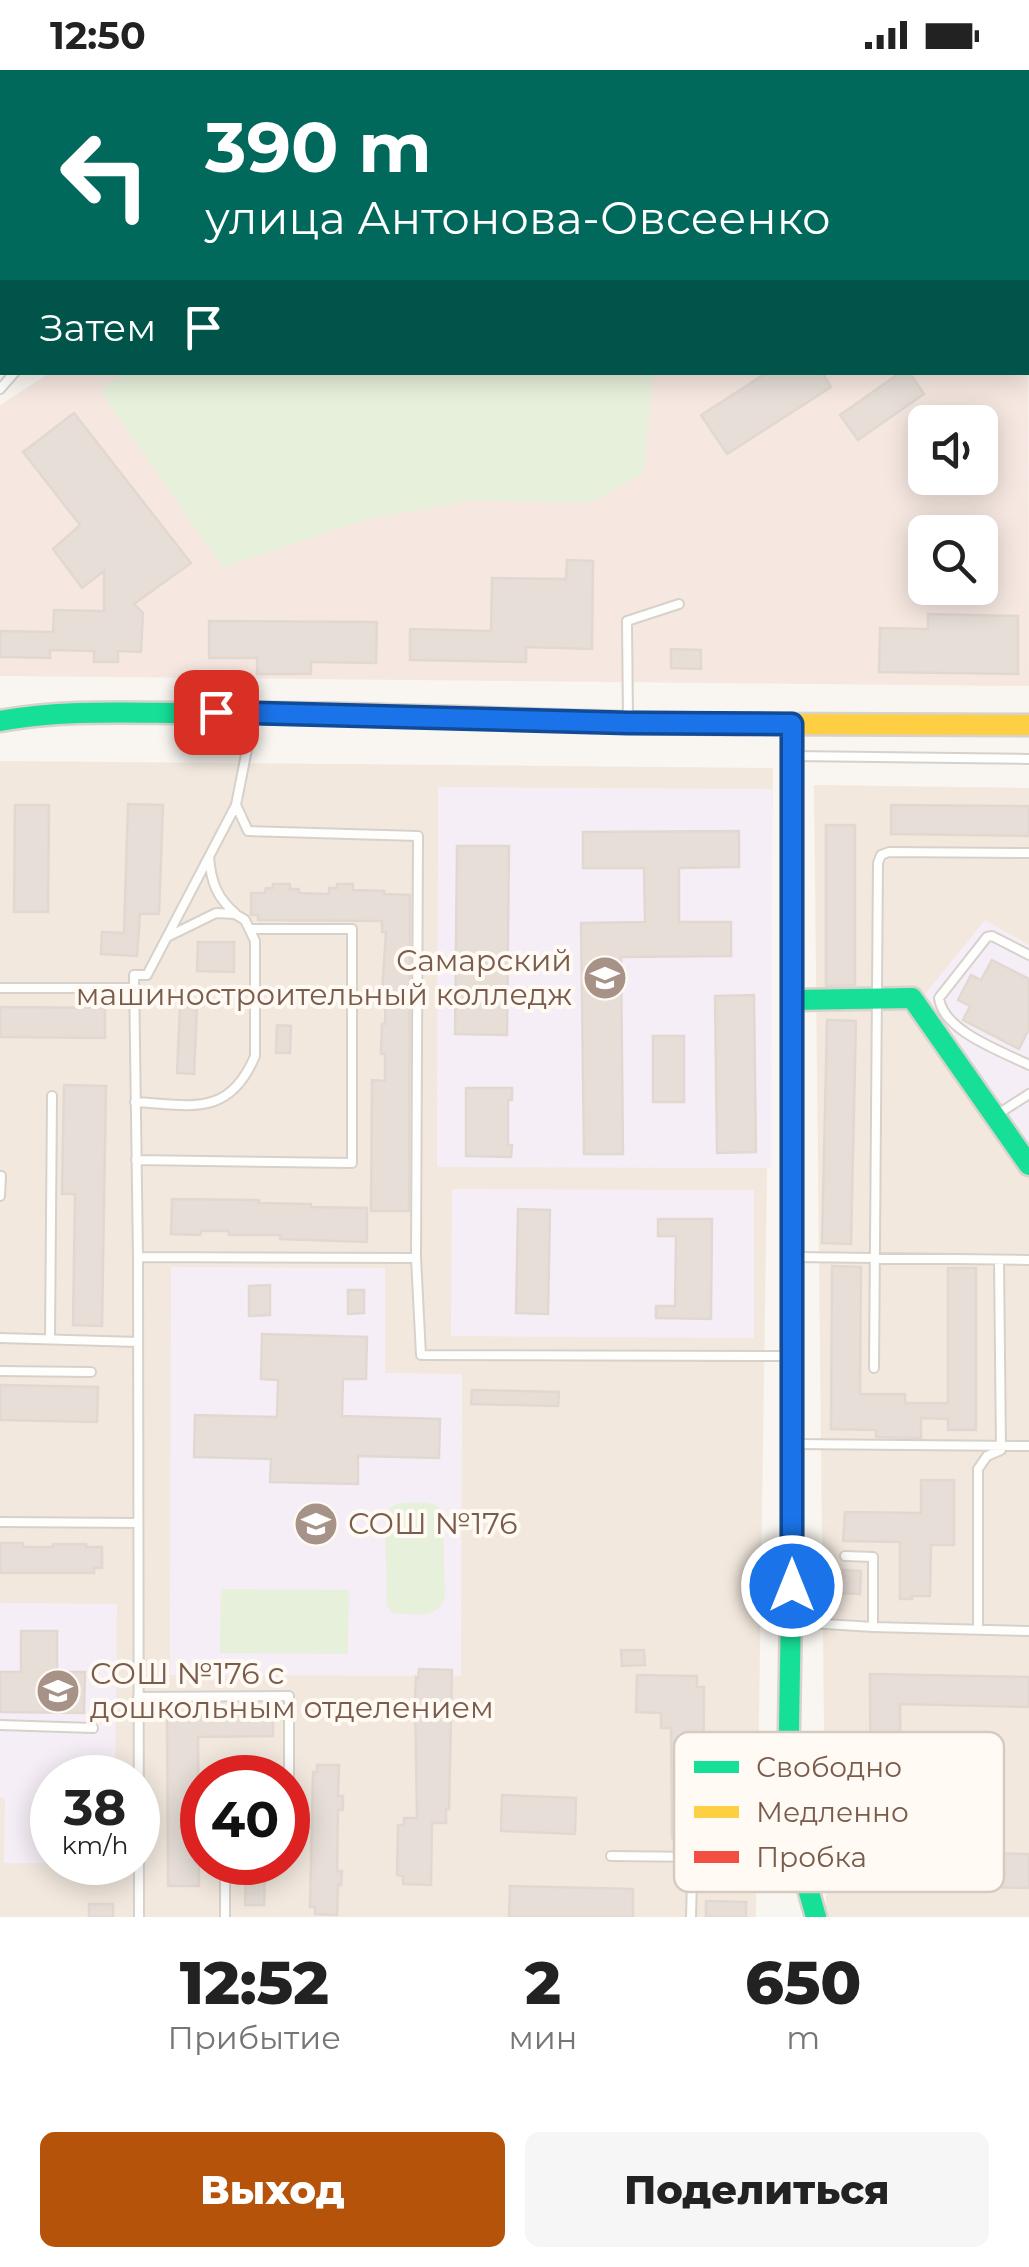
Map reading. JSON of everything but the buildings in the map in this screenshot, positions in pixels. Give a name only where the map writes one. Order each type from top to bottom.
[{"type":"street","points":[[0,721],[82,714],[255,712],[628,723],[1026,720]]},
{"type":"street","points":[[789,1732],[792,724]]},
{"type":"street","points":[[792,1000],[912,998],[1029,1166]]},
{"type":"street","points":[[807,1892],[816,1917]]},
{"type":"lane","points":[[628,723],[627,621],[679,604]]},
{"type":"lane","points":[[139,1917],[134,975],[147,975],[236,805],[255,712]]},
{"type":"lane","points":[[793,756],[1029,759]]},
{"type":"lane","points":[[236,805],[248,831],[418,836],[416,1258],[421,1355],[792,1356]]},
{"type":"lane","points":[[874,1368],[878,863],[881,855],[889,852],[1029,854]]},
{"type":"lane","points":[[135,1102],[211,1104],[233,1091],[255,1056],[255,942],[245,920],[222,901],[209,858]]},
{"type":"lane","points":[[167,938],[216,913],[239,916]]},
{"type":"lane","points":[[136,1160],[352,1163],[352,930],[251,929]]},
{"type":"lane","points":[[1029,955],[992,936],[987,938],[938,1004],[951,1024],[1029,1065]]},
{"type":"lane","points":[[0,988],[134,988]]},
{"type":"lane","points":[[994,1116],[1029,1094]]},
{"type":"lane","points":[[50,1339],[52,1096]]},
{"type":"lane","points":[[0,1196],[1,1176]]},
{"type":"lane","points":[[138,1257],[416,1258]]},
{"type":"lane","points":[[791,1257],[1029,1260]]},
{"type":"lane","points":[[978,1629],[978,1469],[987,1456],[1001,1450],[1000,1260]]},
{"type":"lane","points":[[0,1338],[138,1342]]},
{"type":"lane","points":[[0,1370],[91,1372]]},
{"type":"lane","points":[[791,1444],[1029,1446]]},
{"type":"lane","points":[[0,1522],[138,1523]]},
{"type":"lane","points":[[845,1556],[873,1556],[872,1627]]},
{"type":"lane","points":[[792,1622],[1029,1630]]},
{"type":"lane","points":[[138,1698],[289,1696],[288,1755]]},
{"type":"lane","points":[[0,1725],[93,1728]]},
{"type":"lane","points":[[611,1856],[674,1857]]},
{"type":"lane","points":[[225,1885],[225,1917]]},
{"type":"lane","points":[[691,1917],[692,1892]]},
{"type":"shaded area","points":[[46,375],[1028,375],[1029,686],[0,676],[0,405]]},
{"type":"shaded area","points":[[0,761],[773,768],[759,1732],[674,1732],[674,1892],[756,1892],[756,1917],[0,1917]]},
{"type":"shaded area","points":[[814,785],[1029,788],[1029,1917],[826,1917],[826,1892],[1004,1892],[1004,1732],[824,1732]]},
{"type":"shaded area","name":"Самарский машиностроительный колледж","points":[[438,787],[772,789],[771,1168],[437,1167]]},
{"type":"shaded area","points":[[985,920],[1029,945],[1029,1147],[922,998]]},
{"type":"shaded area","points":[[452,1189],[754,1190],[754,1338],[451,1336]]},
{"type":"shaded area","name":"СОШ №176","points":[[171,1267],[385,1268],[385,1373],[462,1374],[461,1676],[170,1675]]},
{"type":"shaded area","name":"СОШ №176 с дошкольным отделением","points":[[0,1603],[117,1604],[115,1755],[30,1755],[30,1863],[4,1863],[5,1798],[0,1797]]},
{"type":"green space","points":[[122,375],[654,375],[643,473],[591,503],[474,500],[364,520],[223,568],[100,390]]},
{"type":"green space","points":[[429,1503],[443,1510],[445,1596],[431,1613],[393,1613],[387,1606],[385,1517],[391,1507]]},
{"type":"green space","points":[[221,1589],[349,1590],[348,1654],[220,1653]]},
{"type":"traffic: fast","points":[[0,721],[73,713],[264,713],[736,724]]},
{"type":"traffic: fast","points":[[792,1000],[912,998],[1029,1165]]},
{"type":"traffic: fast","points":[[789,1732],[792,1550]]},
{"type":"traffic: fast","points":[[809,1892],[816,1917]]},
{"type":"traffic: slow","points":[[736,724],[1029,725]]},
{"type":"traffic: jam","points":[[792,724],[792,1550]]},
{"type":"place","name":"Самарский машиностроительный колледж","points":[[605,978]]},
{"type":"place","name":"СОШ №176","points":[[316,1524]]},
{"type":"place","name":"СОШ №176 с дошкольным отделением","points":[[58,1691]]},
{"type":"route","points":[[216,712],[792,724],[792,1586]]}]
